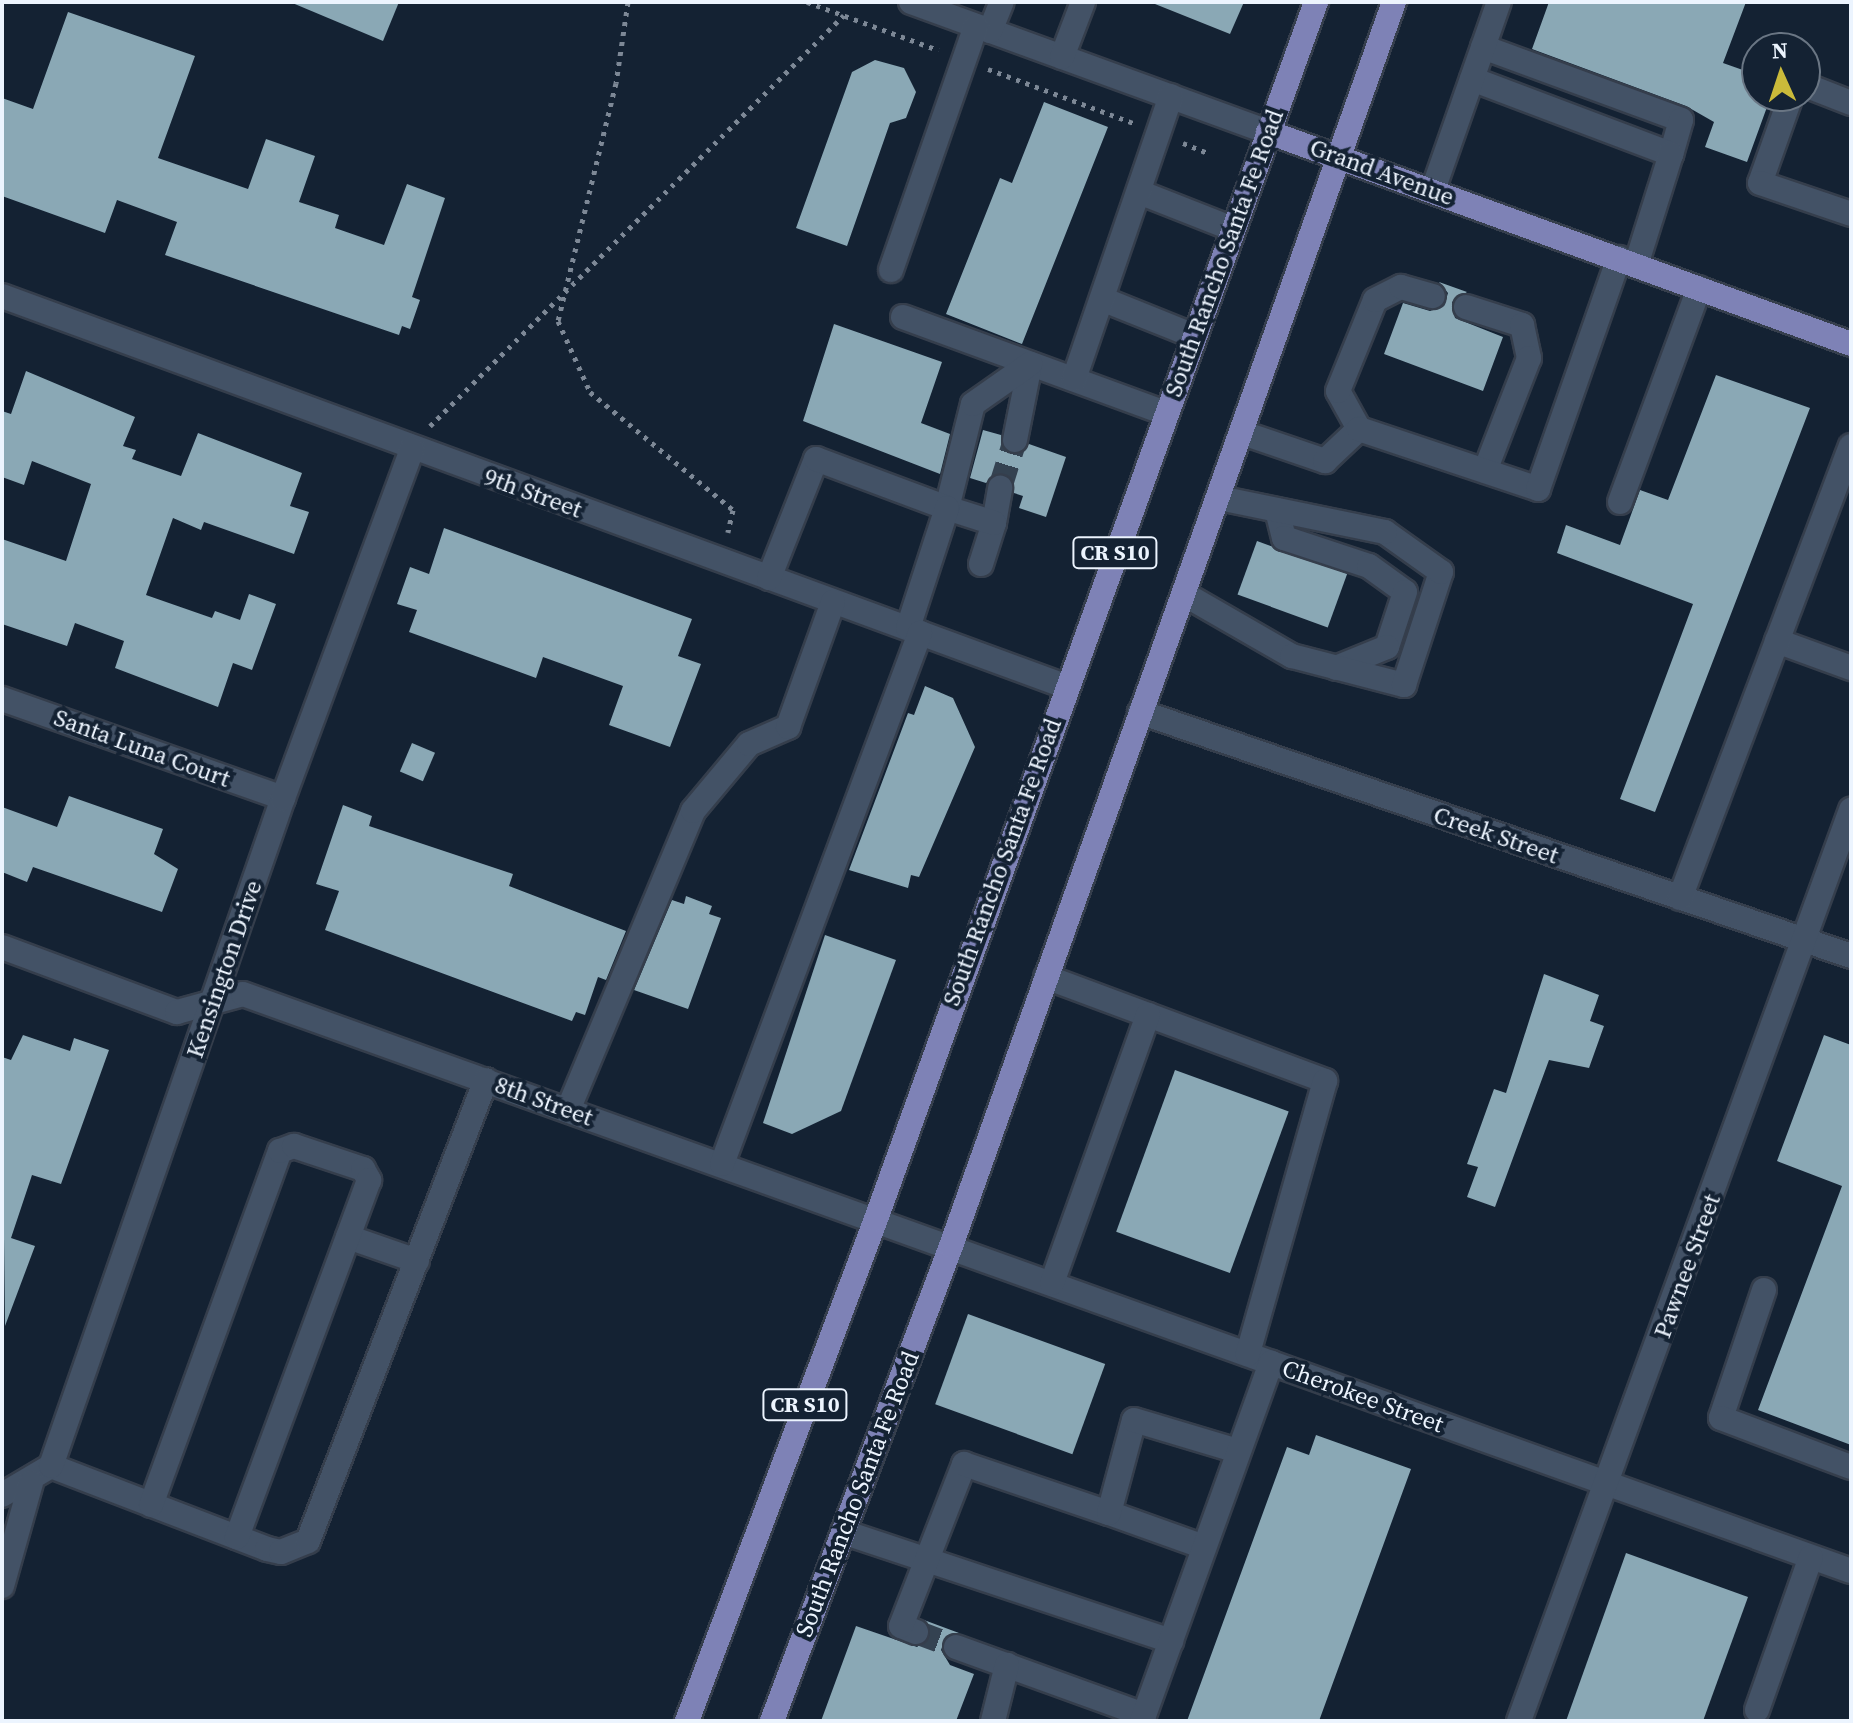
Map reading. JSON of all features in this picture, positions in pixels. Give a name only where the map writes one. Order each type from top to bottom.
[{"type":"main road","name":"South Rancho Santa Fe Road","points":[[687,1721],[876,1219],[1065,686],[1316,2]]},
{"type":"main road","name":"South Rancho Santa Fe Road","points":[[772,1721],[951,1246],[1140,712],[1243,433],[1337,154],[1394,2]]},
{"type":"main road","name":"Grand Avenue","points":[[1268,132],[1337,154],[1851,344]]},
{"type":"street","name":"Grand Avenue","points":[[911,2],[1268,132]]},
{"type":"street","points":[[891,270],[964,60],[1002,2]]},
{"type":"street","points":[[1062,57],[1083,2]]},
{"type":"street","points":[[1433,190],[1499,2]]},
{"type":"street","points":[[1433,296],[1401,287],[1375,300],[1338,391],[1359,429],[1538,489],[1671,154],[1681,120],[1483,47]]},
{"type":"street","points":[[1472,79],[1671,154]]},
{"type":"street","points":[[1821,91],[1851,103]]},
{"type":"street","points":[[1074,379],[1171,96]]},
{"type":"street","points":[[1785,112],[1760,183],[1851,214]]},
{"type":"street","points":[[1139,192],[1233,229]]},
{"type":"street","points":[[1620,502],[1699,288]]},
{"type":"street","name":"9th Street","points":[[2,296],[412,449],[1065,686]]},
{"type":"street","points":[[1102,299],[1194,336]]},
{"type":"street","points":[[1466,307],[1522,325],[1529,358],[1485,471]]},
{"type":"street","points":[[903,317],[1166,413]]},
{"type":"street","points":[[1015,440],[1030,364]]},
{"type":"street","points":[[722,1164],[914,631],[973,404],[1030,364]]},
{"type":"street","points":[[1243,433],[1325,461],[1359,429]]},
{"type":"street","points":[[1680,898],[1851,446]]},
{"type":"street","name":"Kensington Drive","points":[[51,1466],[283,798],[412,449]]},
{"type":"street","points":[[769,578],[816,459],[994,523]]},
{"type":"street","points":[[981,564],[994,523],[1000,488]]},
{"type":"street","points":[[1184,594],[1292,656],[1404,685],[1441,572],[1385,532],[1220,498]]},
{"type":"street","points":[[1277,510],[1284,538],[1369,566],[1405,592],[1387,647],[1336,668]]},
{"type":"street","points":[[568,1110],[693,811],[749,744],[788,727],[833,602]]},
{"type":"street","points":[[1777,641],[1851,668]]},
{"type":"street","name":"Santa Luna Court","points":[[2,699],[283,798]]},
{"type":"street","name":"Creek Street","points":[[1140,712],[1851,956]]},
{"type":"street","name":"Pawnee Street","points":[[1519,1721],[1608,1485],[1851,810]]},
{"type":"street","name":"8th Street","points":[[2,947],[177,1012],[243,994],[876,1219]]},
{"type":"street","points":[[956,1647],[1143,1718],[1238,1451],[1325,1081],[1046,977]]},
{"type":"street","points":[[1052,1283],[1148,1015]]},
{"type":"street","points":[[2,1495],[31,1483],[51,1466],[281,1552],[308,1541],[316,1530],[486,1080]]},
{"type":"street","points":[[151,1505],[286,1146],[367,1174],[348,1237],[237,1537]]},
{"type":"street","name":"Cherokee Street","points":[[876,1219],[1851,1571]]},
{"type":"street","points":[[348,1237],[417,1261]]},
{"type":"street","points":[[1764,1290],[1721,1418],[1851,1467]]},
{"type":"street","points":[[1109,1513],[1134,1420],[1238,1451]]},
{"type":"street","points":[[916,1632],[901,1626],[930,1560],[964,1464],[1204,1547]]},
{"type":"street","points":[[2,1586],[31,1483]]},
{"type":"street","points":[[843,1532],[1171,1641]]},
{"type":"street","points":[[1757,1710],[1811,1557]]},
{"type":"street","points":[[993,1721],[1007,1665]]},
{"type":"path","points":[[628,2],[616,83],[558,321],[590,392],[733,510],[720,560]]},
{"type":"path","points":[[807,2],[1159,132],[1210,154]]},
{"type":"path","points":[[412,449],[844,15]]},
{"type":"building","points":[[290,2],[399,2],[383,41]]},
{"type":"building","points":[[1150,2],[1244,2],[1230,34]]},
{"type":"building","points":[[1549,2],[1746,2],[1723,63],[1741,69],[1741,112],[1765,112],[1747,162],[1705,147],[1714,122],[1686,106],[1532,49]]},
{"type":"building","points":[[68,12],[195,56],[158,158],[248,189],[266,139],[315,156],[299,202],[339,215],[335,228],[384,245],[407,184],[445,198],[412,297],[420,300],[410,329],[402,326],[399,335],[165,255],[177,222],[117,200],[105,233],[2,196],[2,98],[33,109]]},
{"type":"building","points":[[875,60],[904,68],[916,92],[906,118],[890,123],[847,246],[796,228],[852,72]]},
{"type":"building","points":[[1044,102],[1108,127],[1022,344],[946,314],[1000,178],[1012,183]]},
{"type":"building","points":[[1439,282],[1467,292],[1452,302],[1455,318],[1503,337],[1483,391],[1384,354],[1403,303],[1430,311],[1444,306],[1448,293]]},
{"type":"building","points":[[834,324],[942,362],[921,423],[950,434],[940,474],[803,421]]},
{"type":"building","points":[[26,371],[135,417],[123,446],[136,450],[132,459],[181,476],[198,433],[302,473],[290,506],[309,512],[294,554],[204,522],[201,530],[173,518],[146,595],[212,618],[215,611],[240,620],[249,594],[276,604],[252,670],[233,663],[218,707],[115,668],[124,641],[75,623],[67,646],[2,624],[2,539],[66,561],[91,484],[32,461],[24,485],[2,477],[2,411],[11,414]]},
{"type":"building","points":[[1716,375],[1810,408],[1655,812],[1620,799],[1693,604],[1557,553],[1566,525],[1620,545],[1640,490],[1668,500]]},
{"type":"building","points":[[983,430],[1001,435],[1011,454],[1029,444],[1066,457],[1046,517],[1019,508],[1023,496],[1014,493],[1009,476],[996,474],[986,483],[970,478]]},
{"type":"building","points":[[444,528],[692,619],[678,656],[701,664],[670,747],[609,725],[623,686],[543,657],[536,678],[409,632],[417,610],[397,604],[410,567],[429,574]]},
{"type":"building","points":[[1257,541],[1347,574],[1328,627],[1238,595]]},
{"type":"building","points":[[925,686],[953,698],[975,747],[919,877],[911,875],[908,888],[849,870],[908,713],[914,715]]},
{"type":"building","points":[[412,743],[435,753],[423,781],[400,772]]},
{"type":"building","points":[[69,796],[163,829],[154,854],[178,869],[162,912],[33,867],[27,882],[2,872],[2,807],[57,827]]},
{"type":"building","points":[[343,805],[372,816],[369,826],[513,874],[509,886],[626,931],[606,980],[598,977],[585,1015],[576,1012],[572,1021],[325,930],[339,891],[316,884]]},
{"type":"building","points":[[686,896],[712,906],[709,914],[721,918],[688,1009],[634,990],[672,900],[684,904]]},
{"type":"building","points":[[825,935],[896,960],[841,1111],[792,1134],[763,1123]]},
{"type":"building","points":[[1544,974],[1599,995],[1590,1021],[1604,1026],[1589,1068],[1549,1060],[1495,1207],[1467,1197],[1478,1167],[1467,1164],[1494,1089],[1506,1093]]},
{"type":"building","points":[[23,1035],[70,1051],[74,1038],[109,1050],[61,1184],[32,1175],[11,1238],[35,1246],[5,1326],[2,1057],[11,1060]]},
{"type":"building","points":[[1824,1035],[1851,1045],[1851,1445],[1758,1410],[1842,1186],[1777,1161]]},
{"type":"building","points":[[1175,1070],[1289,1111],[1230,1273],[1116,1232]]},
{"type":"building","points":[[968,1314],[1105,1364],[1072,1454],[935,1404]]},
{"type":"building","points":[[1316,1435],[1411,1469],[1319,1721],[1187,1721],[1287,1447],[1309,1455]]},
{"type":"building","points":[[1626,1553],[1748,1597],[1703,1721],[1566,1721]]},
{"type":"building","points":[[924,1620],[959,1633],[946,1636],[941,1650],[950,1665],[974,1674],[956,1721],[821,1721],[856,1626],[917,1647],[930,1637]]},
{"type":"tunnel","points":[[1000,488],[1015,440]]},
{"type":"tunnel","points":[[916,1632],[956,1647]]}]
